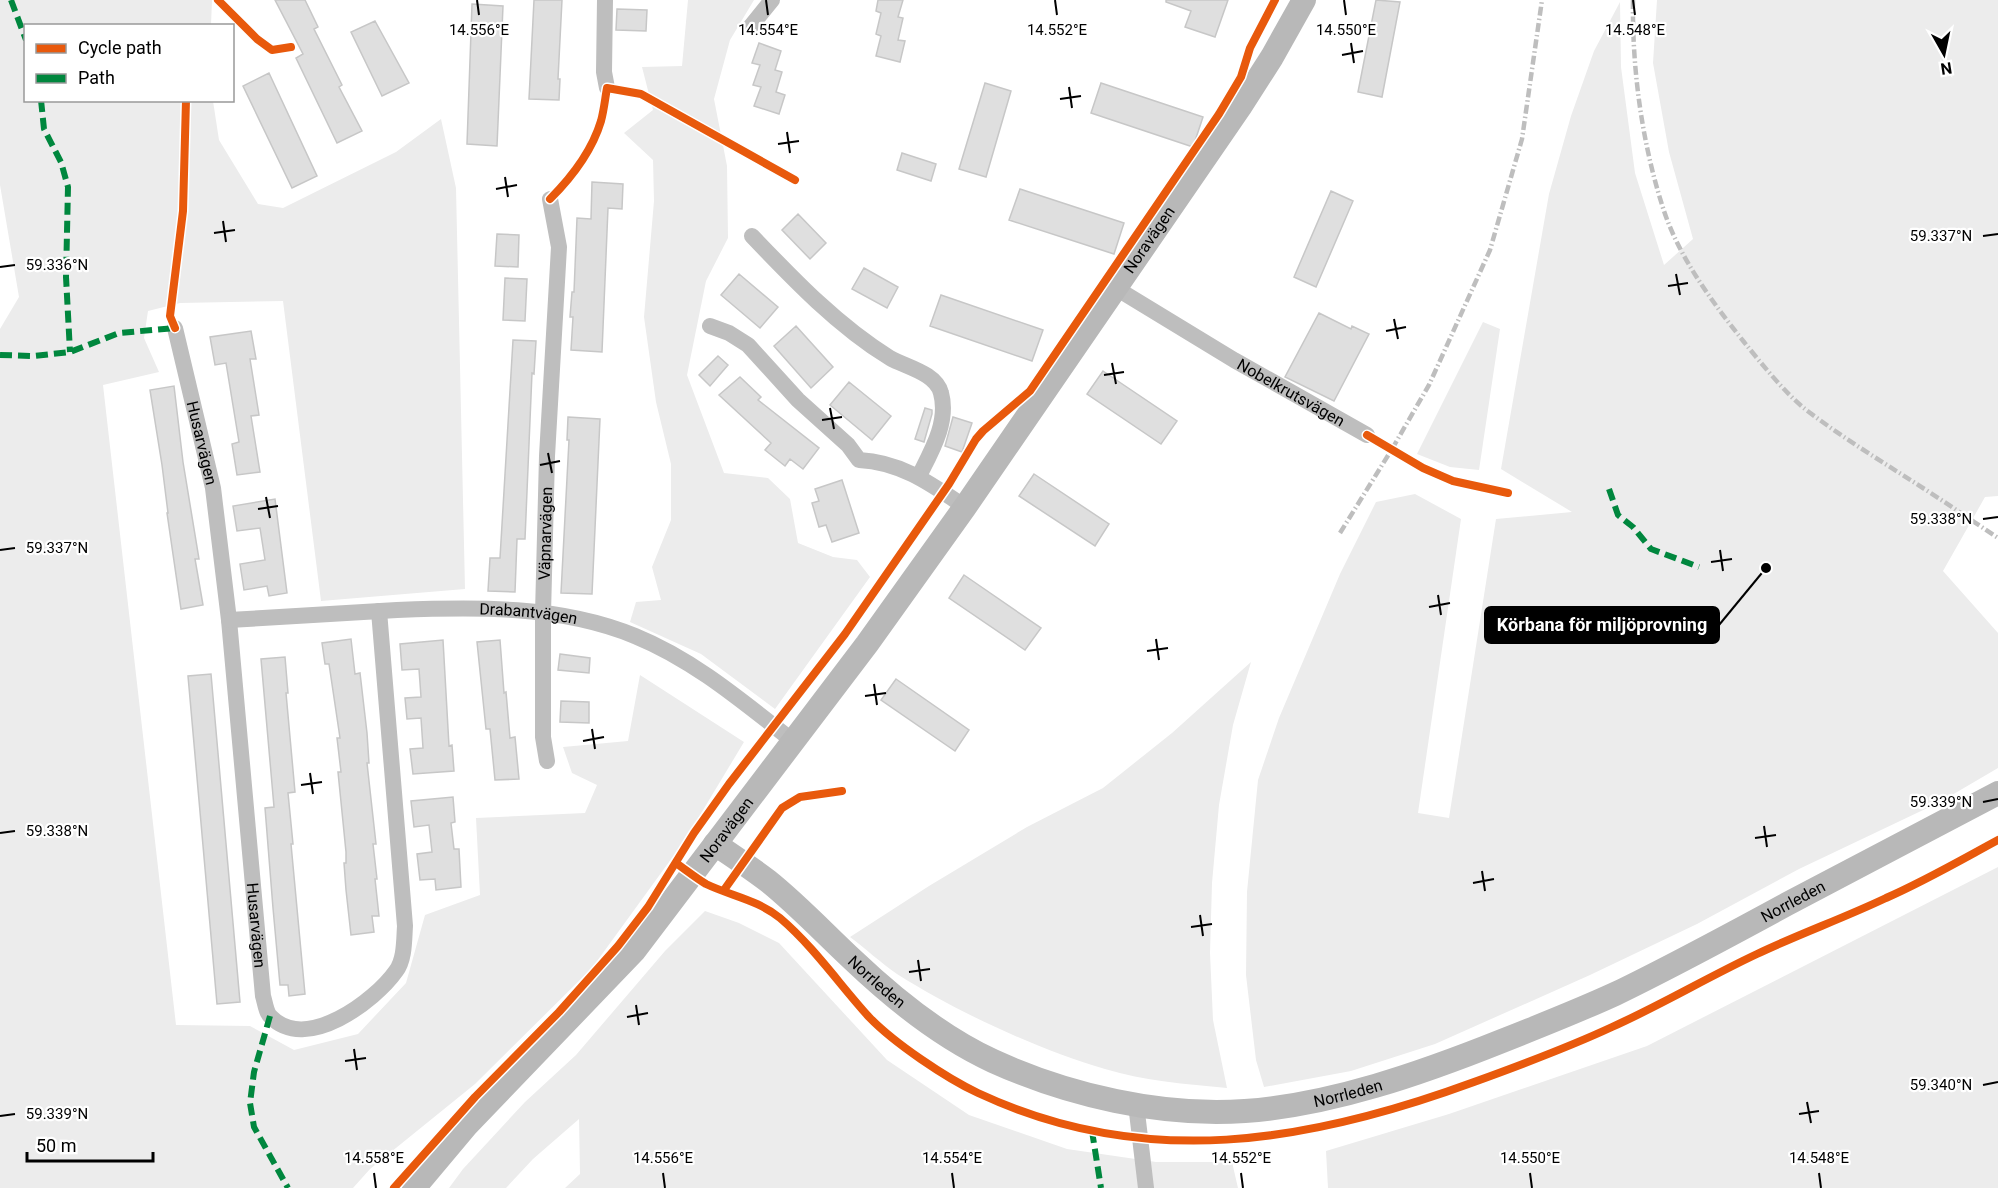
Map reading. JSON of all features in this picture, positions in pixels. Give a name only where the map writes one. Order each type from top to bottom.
[{"type":"street","points":[[605,0],[604,72],[607,88]]},
{"type":"street","points":[[751,26],[772,0]]},
{"type":"street","name":"Noravägen","points":[[414,1188],[466,1126],[634,951],[867,644],[965,507],[1114,287],[1240,107],[1304,0]]},
{"type":"street","name":"Väpnarvägen","points":[[547,761],[543,736],[543,614],[547,456],[559,247],[550,199]]},
{"type":"street","points":[[752,236],[784,270],[860,337],[891,359],[933,379],[941,393],[942,413],[937,439],[919,476]]},
{"type":"street","name":"Nobelkrutsvägen","points":[[1114,287],[1234,360],[1367,435]]},
{"type":"street","points":[[710,326],[729,333],[748,345],[798,400],[848,445],[859,460],[877,461],[919,476],[965,507]]},
{"type":"street","name":"Husarvägen","points":[[175,328],[213,488],[229,620],[263,996],[270,1016],[286,1026],[307,1029],[328,1024],[350,1013],[380,988],[398,969],[404,949],[405,926],[379,611]]},
{"type":"street","name":"Drabantvägen","points":[[229,620],[461,608],[507,609],[592,621],[635,636],[669,652],[706,675],[793,741]]},
{"type":"street","name":"Norrleden","points":[[715,844],[768,881],[885,988],[954,1040],[992,1060],[1058,1086],[1115,1101],[1214,1112],[1268,1108],[1340,1095],[1471,1054],[1573,1013],[1673,965],[1998,793]]},
{"type":"street","points":[[1136,1104],[1146,1188]]},
{"type":"shaded area","points":[[0,0],[212,0],[211,24],[24,24],[24,102],[213,102],[219,140],[258,204],[283,208],[396,152],[441,119],[456,188],[465,589],[321,601],[283,301],[180,303],[148,311],[144,338],[159,372],[103,385],[176,1025],[250,1026],[294,1050],[358,1034],[406,983],[425,915],[480,895],[476,818],[585,813],[597,785],[572,773],[563,747],[628,741],[640,675],[744,742],[685,840],[592,968],[475,1084],[370,1169],[353,1188],[0,1188],[0,329],[19,297],[0,185]]},
{"type":"shaded area","points":[[688,0],[754,0],[730,40],[714,99],[727,166],[728,238],[706,281],[687,375],[724,473],[768,478],[790,499],[798,543],[833,557],[857,560],[870,577],[775,709],[701,654],[630,622],[636,602],[661,600],[652,567],[671,520],[671,464],[656,402],[644,317],[654,201],[653,160],[624,133],[653,110],[642,67],[682,66]]},
{"type":"shaded area","points":[[1657,0],[1998,0],[1998,496],[1985,497],[1943,571],[1998,633],[1998,768],[1940,802],[1799,869],[1697,924],[1590,975],[1435,1044],[1351,1071],[1264,1087],[1256,1060],[1246,975],[1247,892],[1258,780],[1279,718],[1340,574],[1376,502],[1415,494],[1461,519],[1418,813],[1449,818],[1496,519],[1572,512],[1501,469],[1549,194],[1571,116],[1594,51],[1620,2],[1621,67],[1635,173],[1664,265],[1693,239],[1669,152],[1653,63]]},
{"type":"shaded area","points":[[1483,322],[1500,329],[1479,470],[1450,467],[1417,454]]},
{"type":"shaded area","points":[[1251,662],[1233,725],[1219,805],[1212,883],[1210,953],[1213,1020],[1227,1088],[1165,1082],[1135,1076],[1105,1069],[1052,1051],[998,1028],[920,988],[891,970],[850,937],[1027,827],[1103,788],[1172,733]]},
{"type":"shaded area","points":[[1998,867],[1998,1188],[1328,1188],[1326,1151],[1449,1114],[1647,1046]]},
{"type":"shaded area","points":[[705,911],[739,923],[779,943],[887,1060],[969,1115],[1067,1149],[1156,1162],[1232,1162],[1238,1188],[565,1188],[580,1174],[579,1119],[533,1159],[506,1188],[449,1188],[463,1169],[525,1102],[576,1055],[665,951]]},
{"type":"building","points":[[275,0],[305,0],[318,27],[314,29],[342,85],[339,87],[362,131],[337,143],[296,58],[303,54]]},
{"type":"building","points":[[534,0],[562,0],[559,100],[529,99]]},
{"type":"building","points":[[878,0],[903,0],[898,17],[903,18],[898,40],[905,41],[900,62],[876,56],[881,36],[876,34],[881,13],[876,11]]},
{"type":"building","points":[[1166,0],[1228,0],[1215,37],[1185,27],[1191,11],[1166,2]]},
{"type":"building","points":[[1376,0],[1400,2],[1382,97],[1358,92]]},
{"type":"building","points":[[472,4],[503,6],[497,146],[467,144]]},
{"type":"building","points":[[617,9],[647,10],[646,31],[616,30]]},
{"type":"building","points":[[375,21],[409,83],[382,96],[351,32]]},
{"type":"building","points":[[759,43],[781,51],[775,70],[782,72],[776,92],[785,95],[779,114],[754,106],[761,87],[753,85],[760,65],[752,63]]},
{"type":"building","points":[[269,73],[317,176],[292,188],[243,86]]},
{"type":"building","points":[[985,83],[1011,91],[986,177],[959,169]]},
{"type":"building","points":[[1101,83],[1203,117],[1193,147],[1091,113]]},
{"type":"building","points":[[902,153],[936,164],[931,181],[897,170]]},
{"type":"building","points":[[592,182],[623,184],[622,209],[608,208],[602,352],[571,350],[573,317],[570,317],[572,292],[574,292],[577,218],[591,219]]},
{"type":"building","points":[[1020,189],[1124,223],[1114,254],[1009,220]]},
{"type":"building","points":[[1331,191],[1353,201],[1316,287],[1294,277]]},
{"type":"building","points":[[798,214],[826,243],[810,259],[782,230]]},
{"type":"building","points":[[497,234],[519,235],[518,267],[495,266]]},
{"type":"building","points":[[864,268],[898,287],[887,308],[852,289]]},
{"type":"building","points":[[739,274],[778,307],[760,328],[721,295]]},
{"type":"building","points":[[505,278],[527,279],[525,321],[503,320]]},
{"type":"building","points":[[941,295],[1043,330],[1032,361],[930,326]]},
{"type":"building","points":[[1319,313],[1351,329],[1352,326],[1369,334],[1334,401],[1285,377]]},
{"type":"building","points":[[796,326],[833,367],[811,388],[774,346]]},
{"type":"building","points":[[251,331],[256,359],[250,359],[259,415],[251,416],[260,472],[237,475],[232,444],[239,442],[226,363],[215,365],[210,337]]},
{"type":"building","points":[[513,340],[536,341],[534,374],[532,373],[525,539],[517,539],[515,592],[488,591],[490,558],[500,558]]},
{"type":"building","points":[[718,356],[728,365],[710,386],[699,375]]},
{"type":"building","points":[[1103,371],[1177,421],[1161,444],[1087,394]]},
{"type":"building","points":[[740,377],[761,397],[758,400],[819,448],[803,469],[790,459],[785,466],[765,450],[771,443],[719,395]]},
{"type":"building","points":[[849,382],[891,416],[872,440],[830,405]]},
{"type":"building","points":[[174,386],[183,462],[199,559],[195,559],[203,605],[181,609],[150,390]]},
{"type":"building","points":[[925,408],[932,410],[932,414],[924,442],[915,439]]},
{"type":"building","points":[[568,417],[600,419],[592,594],[561,593],[569,440],[567,440]]},
{"type":"building","points":[[953,417],[972,423],[962,452],[945,446]]},
{"type":"building","points":[[1034,474],[1109,524],[1095,546],[1019,496]]},
{"type":"building","points":[[842,480],[859,533],[832,542],[826,525],[819,527],[812,503],[819,501],[815,489]]},
{"type":"building","points":[[275,499],[287,593],[269,596],[267,586],[244,590],[240,564],[265,560],[260,528],[237,531],[233,506]]},
{"type":"building","points":[[964,575],[1041,628],[1025,650],[949,598]]},
{"type":"building","points":[[351,639],[355,674],[360,673],[367,733],[369,763],[367,763],[376,844],[373,844],[379,916],[372,916],[374,932],[351,935],[338,772],[341,772],[337,738],[340,738],[329,664],[325,664],[322,643]]},
{"type":"building","points":[[443,640],[449,746],[452,745],[454,771],[413,774],[410,749],[423,748],[421,718],[407,719],[405,698],[421,697],[419,669],[402,670],[400,644]]},
{"type":"building","points":[[500,640],[510,738],[515,737],[519,779],[495,780],[490,729],[486,729],[477,642]]},
{"type":"building","points":[[560,654],[590,658],[589,673],[558,670]]},
{"type":"building","points":[[285,657],[295,792],[288,793],[293,844],[291,844],[305,994],[289,996],[288,985],[280,985],[273,908],[265,808],[274,807],[261,659]]},
{"type":"building","points":[[211,674],[240,1002],[217,1004],[188,676]]},
{"type":"building","points":[[896,679],[969,730],[955,751],[881,700]]},
{"type":"building","points":[[561,701],[589,702],[589,723],[560,722]]},
{"type":"building","points":[[453,797],[455,822],[451,823],[454,849],[459,849],[461,887],[436,890],[435,879],[420,880],[417,854],[432,852],[429,825],[414,827],[411,801]]},
{"type":"railway","points":[[1340,533],[1429,385],[1490,250],[1522,139],[1542,0]]},
{"type":"railway","points":[[1633,0],[1634,53],[1640,107],[1656,186],[1679,246],[1709,296],[1765,368],[1805,409],[1998,538]]},
{"type":"marked path","points":[[11,0],[24,35]]},
{"type":"marked path","points":[[41,102],[44,129],[61,162],[68,187],[66,277],[70,352]]},
{"type":"marked path","points":[[0,355],[34,356],[70,352],[119,333],[175,328]]},
{"type":"marked path","points":[[1609,489],[1618,515],[1633,527],[1651,549],[1699,567]]},
{"type":"marked path","points":[[270,1016],[254,1072],[250,1103],[254,1127],[288,1188]]},
{"type":"marked path","points":[[1092,1131],[1101,1188]]},
{"type":"cycle path","points":[[218,0],[257,39],[272,50],[291,47]]},
{"type":"cycle path","points":[[394,1188],[475,1097],[559,1012],[618,946],[648,907],[694,833],[845,634],[949,484],[976,439],[1030,391],[1219,114],[1241,77],[1250,48],[1275,0]]},
{"type":"cycle path","points":[[550,199],[566,182],[587,153],[601,121],[607,88],[641,94],[795,180]]},
{"type":"cycle path","points":[[175,328],[170,316],[183,211],[186,102]]},
{"type":"cycle path","points":[[1367,435],[1423,468],[1453,481],[1508,493]]},
{"type":"cycle path","points":[[724,890],[782,808],[800,797],[842,791]]},
{"type":"cycle path","points":[[676,863],[706,884],[754,902],[780,918],[804,941],[869,1017],[892,1038],[921,1059],[978,1093],[1040,1117],[1103,1133],[1165,1140],[1226,1140],[1288,1133],[1350,1120],[1412,1103],[1544,1056],[1595,1035],[1773,947],[1900,891],[1998,840]]},
{"type":"place","name":"Körbana för miljöprovning","points":[[1766,568]]}]
